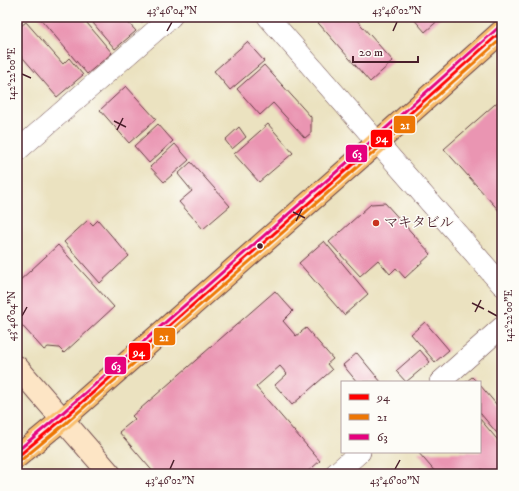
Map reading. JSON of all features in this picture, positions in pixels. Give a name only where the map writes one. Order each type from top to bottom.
[{"type":"highway","points":[[17,457],[378,142],[502,31]]},
{"type":"street","points":[[17,151],[171,17]]},
{"type":"street","points":[[268,17],[502,284]]},
{"type":"street","points":[[441,381],[502,327]]},
{"type":"street","points":[[17,367],[110,474]]},
{"type":"street","points":[[335,474],[359,453]]},
{"type":"building","points":[[17,17],[25,17],[17,24]]},
{"type":"building","points":[[39,17],[82,17],[112,53],[87,74]]},
{"type":"building","points":[[87,17],[96,17],[91,22]]},
{"type":"building","points":[[101,17],[123,17],[136,31],[115,49],[93,23]]},
{"type":"building","points":[[137,17],[148,17],[141,23]]},
{"type":"building","points":[[313,17],[354,17],[393,61],[370,82]]},
{"type":"building","points":[[412,17],[442,17],[425,32]]},
{"type":"building","points":[[26,22],[63,64],[69,58],[83,75],[57,97],[17,51],[17,29]]},
{"type":"building","points":[[247,42],[264,61],[230,90],[214,71]]},
{"type":"building","points":[[264,65],[311,117],[311,133],[305,138],[273,103],[260,115],[237,89]]},
{"type":"building","points":[[126,86],[156,119],[129,143],[100,110]]},
{"type":"building","points":[[502,98],[502,214],[444,149]]},
{"type":"building","points":[[158,124],[173,141],[149,163],[134,146]]},
{"type":"building","points":[[268,124],[293,153],[259,182],[234,154]]},
{"type":"building","points":[[239,127],[246,137],[232,149],[225,140]]},
{"type":"building","points":[[175,144],[189,160],[164,182],[150,167]]},
{"type":"building","points":[[191,162],[230,206],[203,229],[179,202],[192,191],[178,174]]},
{"type":"building","name":"マキタビル","points":[[385,203],[431,254],[405,278],[396,268],[390,274],[378,260],[360,276],[329,242],[371,204]]},
{"type":"building","points":[[88,220],[93,225],[98,220],[129,256],[100,283],[64,242]]},
{"type":"building","points":[[324,241],[368,294],[344,315],[299,263]]},
{"type":"building","points":[[58,245],[114,307],[64,353],[59,348],[48,347],[44,350],[17,320],[17,283]]},
{"type":"building","points":[[275,291],[293,311],[283,321],[296,336],[306,328],[333,359],[327,364],[332,370],[292,405],[275,385],[287,374],[280,366],[256,387],[320,461],[305,474],[155,474],[119,432],[135,419],[132,416]]},
{"type":"building","points":[[425,322],[449,350],[435,362],[411,334]]},
{"type":"building","points":[[420,350],[430,362],[407,381],[405,381],[396,371]]},
{"type":"building","points":[[357,353],[380,381],[356,381],[343,365]]},
{"type":"building","points":[[472,377],[476,381],[467,381]]},
{"type":"building","points":[[481,386],[502,411],[502,439],[481,414]]},
{"type":"building","points":[[481,420],[502,445],[502,474],[486,474],[482,469],[476,474],[437,474],[419,453],[481,453]]},
{"type":"transit line","name":"63","points":[[17,451],[60,415],[375,138],[499,27]]},
{"type":"transit line","name":"94","points":[[17,457],[63,419],[502,31]]},
{"type":"transit line","name":"21","points":[[20,461],[66,423],[502,38]]},
{"type":"place","name":"マキタビル","points":[[376,223]]}]
